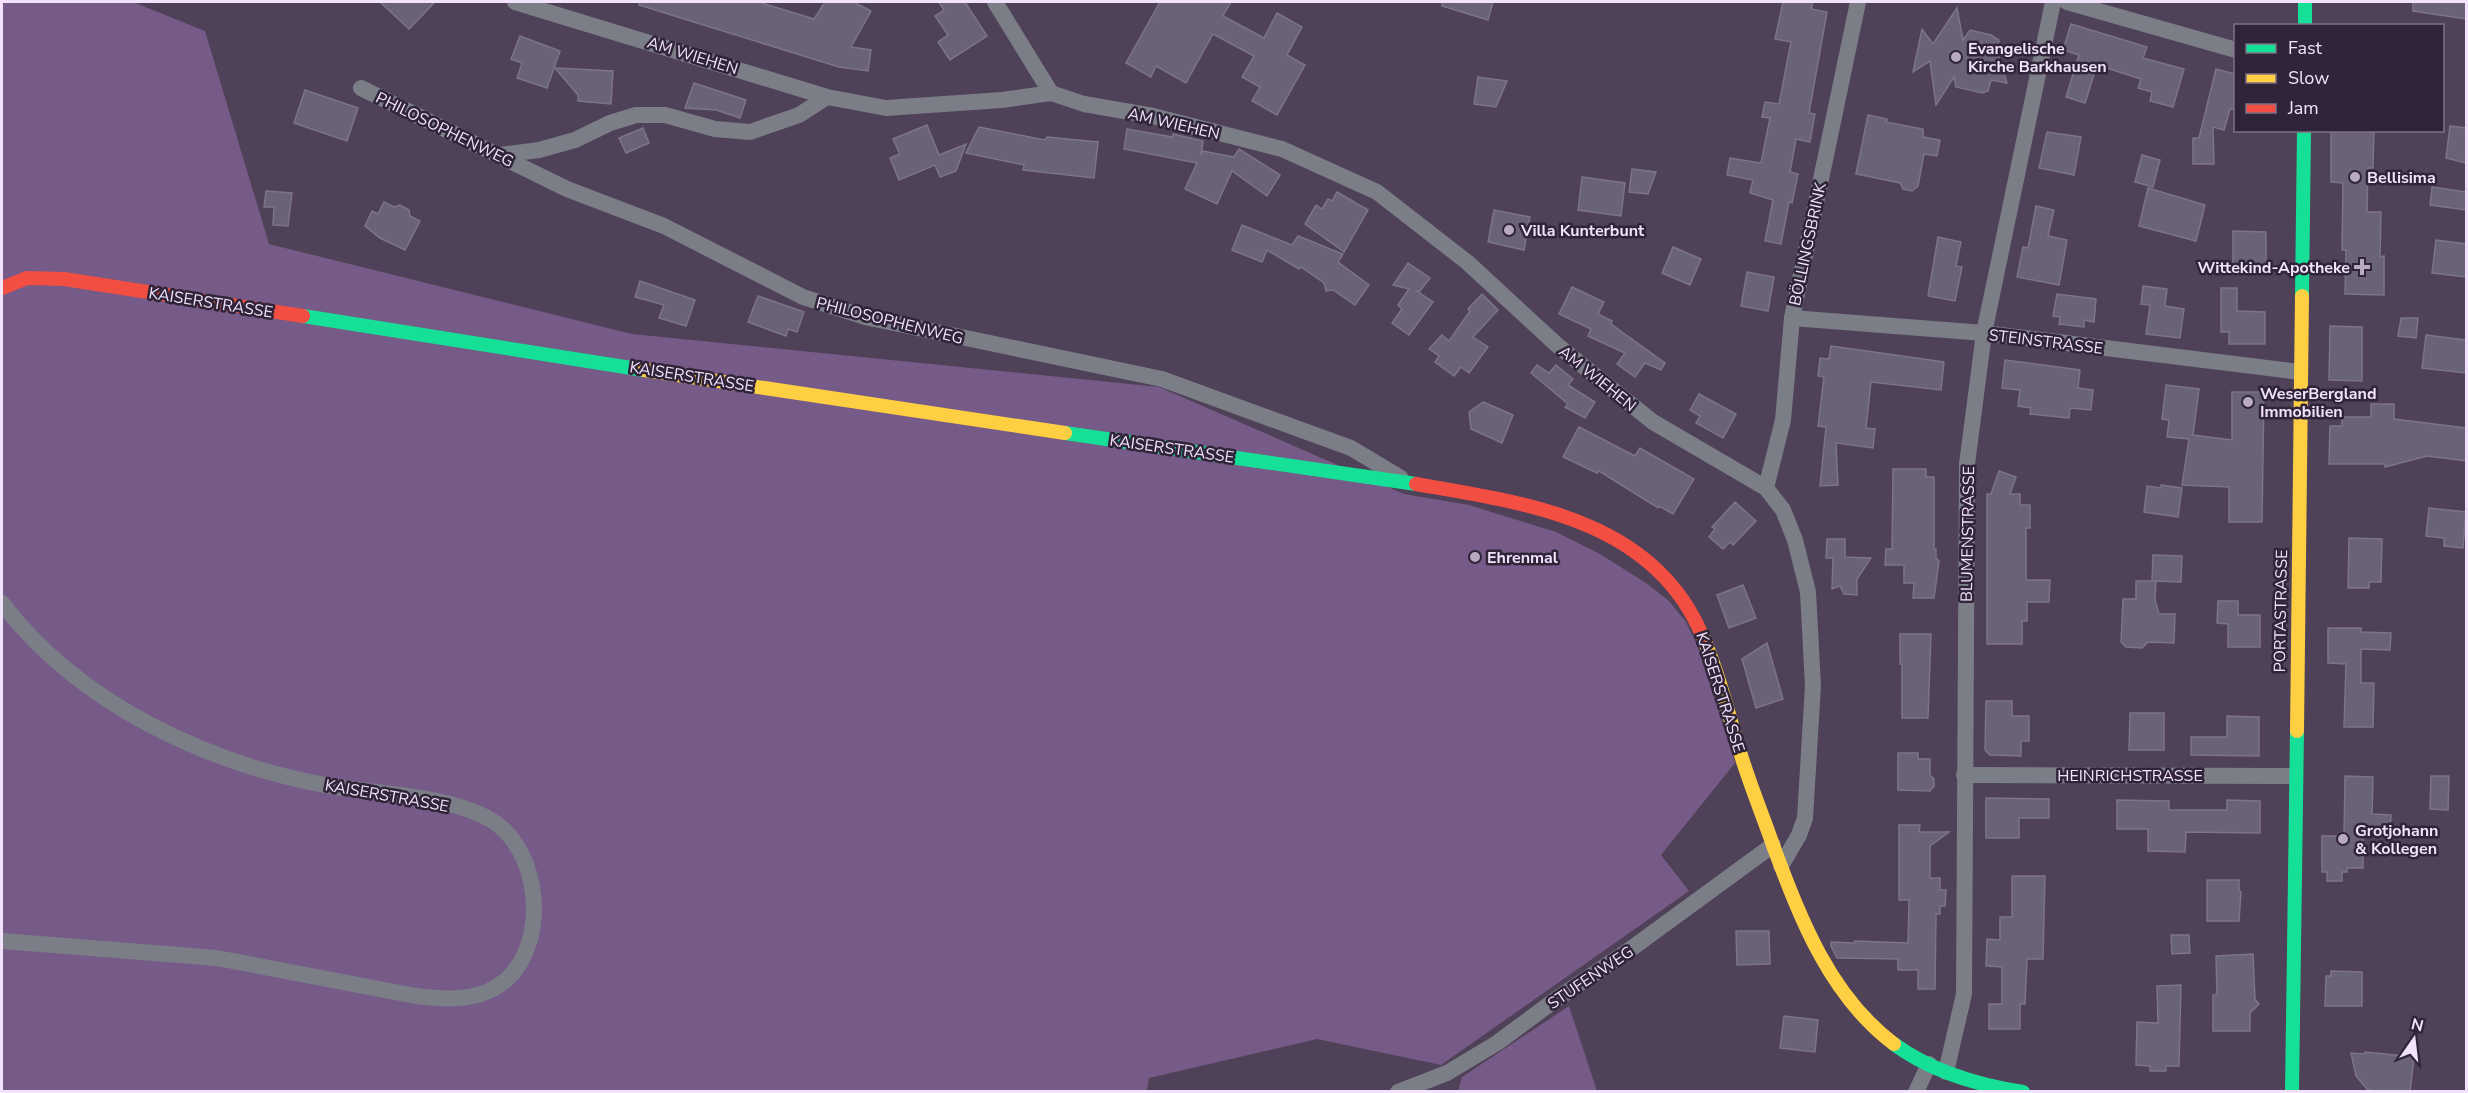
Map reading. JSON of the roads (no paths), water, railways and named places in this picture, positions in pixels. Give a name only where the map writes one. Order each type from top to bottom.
[{"type":"street","name":"AM WIEHEN","points":[[515,2],[827,97],[886,108],[1002,100],[1051,93],[1084,104],[1153,116],[1282,149],[1377,192],[1467,262],[1557,345],[1653,422],[1766,488],[1783,510],[1795,540],[1808,592],[1813,686],[1805,818],[1799,835],[1781,866]]},
{"type":"street","points":[[995,2],[1051,93]]},
{"type":"street","name":"BÖLLINGSBRINK","points":[[1766,488],[1783,420],[1792,318],[1858,2]]},
{"type":"street","name":"BLUMENSTRASSE","points":[[1946,1072],[1964,994],[1967,464],[1984,333],[2053,2]]},
{"type":"street","points":[[2067,2],[2234,50]]},
{"type":"street","points":[[2305,2],[2305,24]]},
{"type":"street","name":"PHILOSOPHENWEG","points":[[361,88],[567,189],[664,226],[803,297],[865,317],[1162,379],[1351,448],[1407,481]]},
{"type":"street","points":[[500,155],[539,150],[575,140],[610,123],[636,115],[665,115],[715,129],[750,132],[799,115],[827,97]]},
{"type":"street","name":"PORTASTRASSE","points":[[2292,1092],[2304,132]]},
{"type":"street","name":"KAISERSTRASSE","points":[[2,288],[27,278],[64,279],[988,422],[1407,481],[1522,502],[1572,517],[1623,543],[1651,562],[1676,586],[1708,642],[1744,762],[1781,866],[1810,938],[1847,999],[1868,1022],[1885,1036],[1929,1064],[1978,1083],[2023,1092]]},
{"type":"street","name":"STEINSTRASSE","points":[[1792,318],[1984,333],[2300,372]]},
{"type":"street","name":"KAISERSTRASSE","points":[[2,603],[41,648],[72,674],[132,714],[196,747],[263,770],[333,786],[444,803],[492,820],[510,837],[522,855],[530,878],[533,911],[532,933],[515,972],[499,986],[477,996],[448,1000],[217,958],[2,941]]},
{"type":"street","name":"HEINRICHSTRASSE","points":[[1965,775],[2295,776]]},
{"type":"street","name":"STUFENWEG","points":[[1398,1092],[1447,1073],[1497,1043],[1773,845]]},
{"type":"street","points":[[1916,1092],[1929,1064]]},
{"type":"place","name":"Evangelische Kirche Barkhausen","points":[[1956,57]]},
{"type":"place","name":"Bellisima","points":[[2355,177]]},
{"type":"place","name":"Villa Kunterbunt","points":[[1509,230]]},
{"type":"place","name":"Wittekind-Apotheke","points":[[2362,267]]},
{"type":"place","name":"WeserBergland Immobilien","points":[[2248,402]]},
{"type":"place","name":"Ehrenmal","points":[[1475,557]]},
{"type":"place","name":"Grotjohann & Kollegen","points":[[2343,839]]}]
